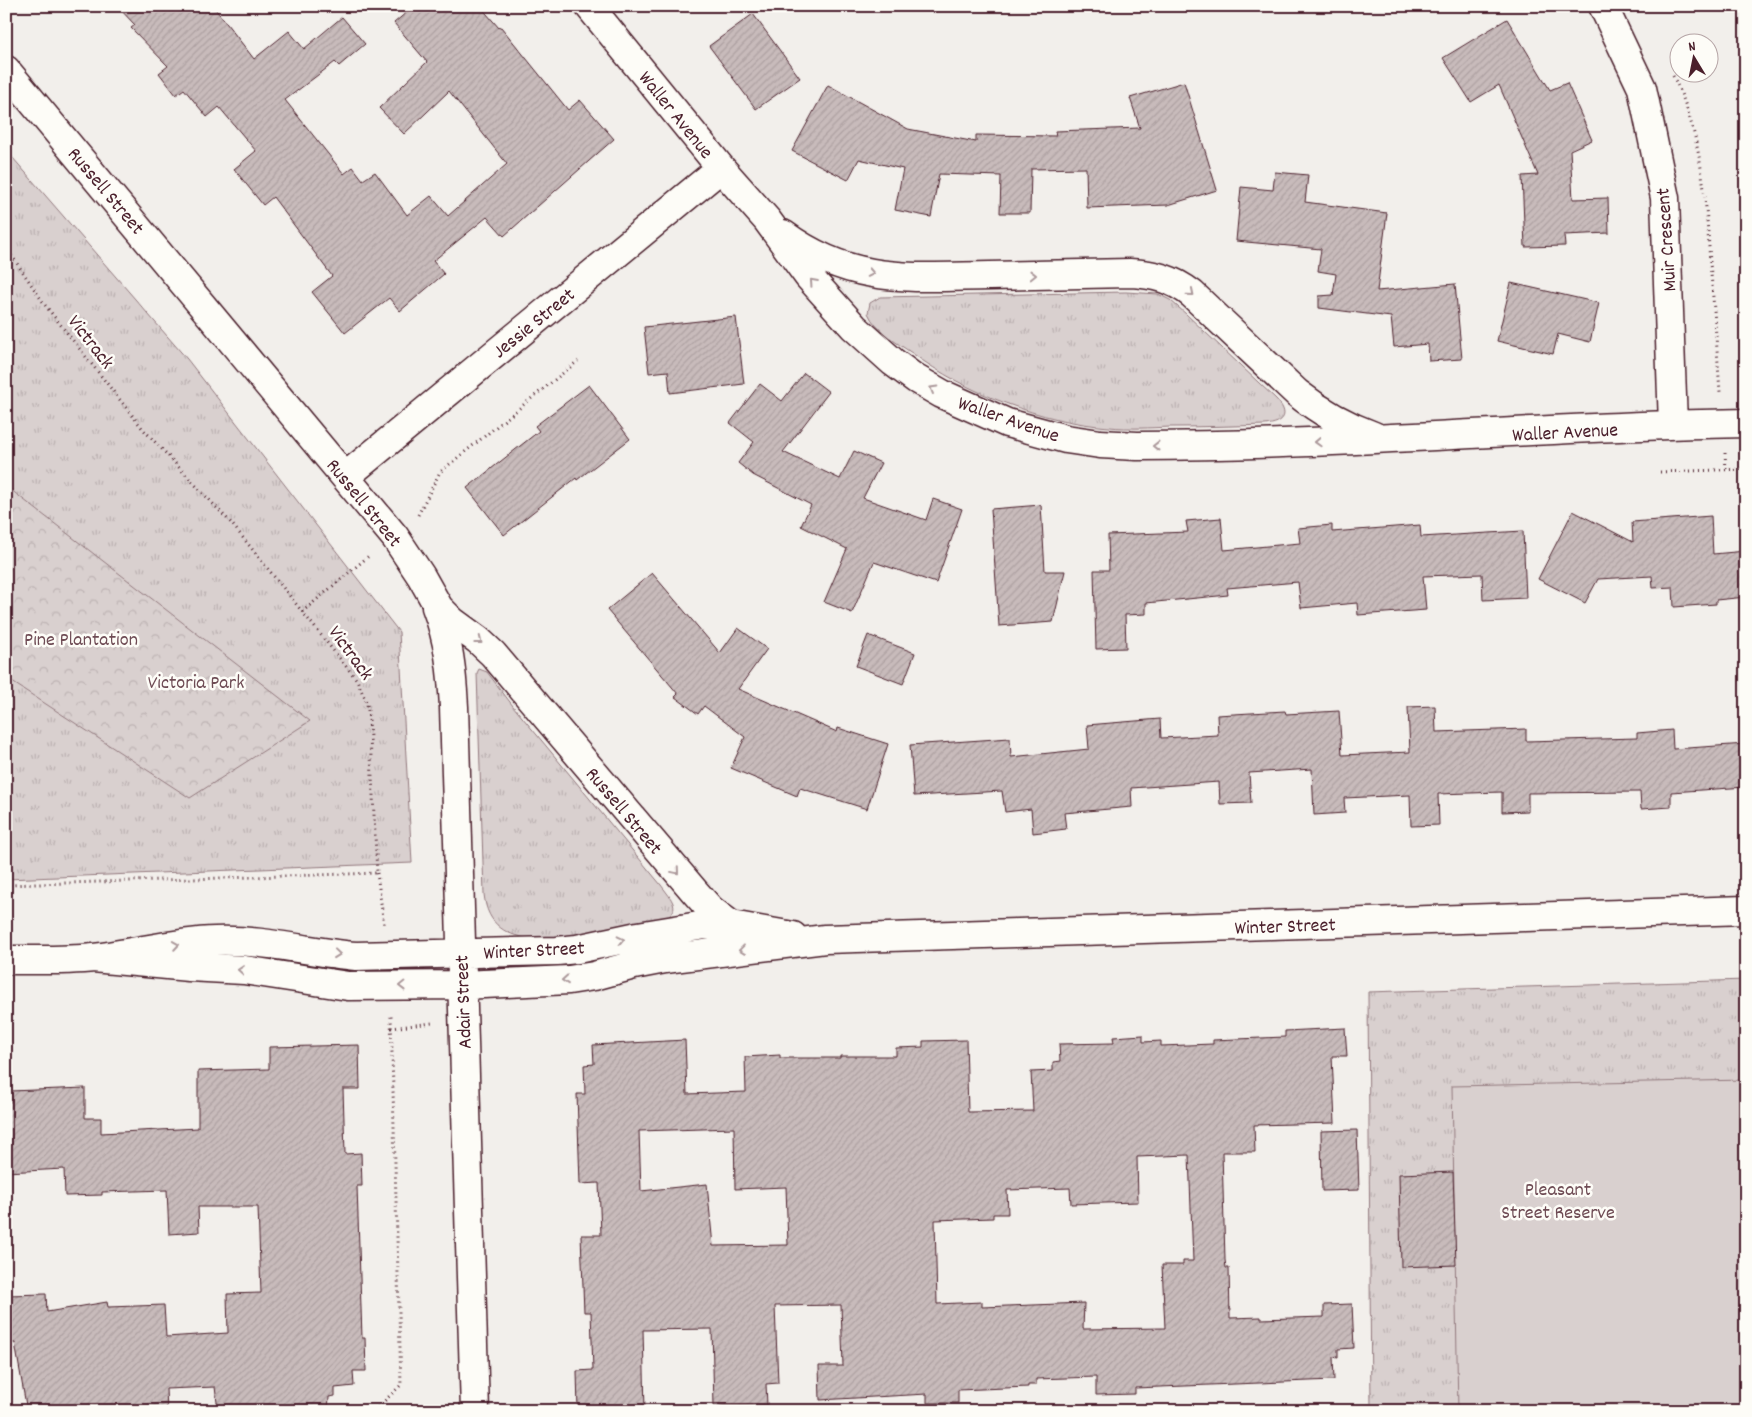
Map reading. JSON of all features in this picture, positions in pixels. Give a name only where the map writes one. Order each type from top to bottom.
[{"type":"street","name":"Waller Avenue","points":[[588,6],[720,168],[767,220],[808,276],[854,327],[893,362],[916,379],[942,394],[1008,423],[1066,439],[1100,444],[1137,446],[1385,440],[1746,423]]},
{"type":"street","name":"Muir Crescent","points":[[1603,6],[1642,88],[1665,198],[1673,425]]},
{"type":"street","name":"Russell Street","points":[[6,70],[395,537],[439,608],[452,622],[478,640],[493,654],[695,892],[711,910],[732,925]]},
{"type":"street","name":"Jessie Street","points":[[345,477],[720,168]]},
{"type":"street","name":"Waller Avenue","points":[[767,220],[796,244],[833,263],[897,277],[1130,273],[1167,279],[1177,283],[1192,294],[1297,393],[1316,408],[1351,427],[1385,440]]},
{"type":"street","name":"Adair Street","points":[[432,596],[448,643],[452,672],[475,1411]]},
{"type":"street","name":"Winter Street","points":[[6,960],[93,958],[244,970],[348,986],[462,985],[570,980],[665,959],[825,939],[1746,910]]},
{"type":"street","name":"Winter Street","points":[[93,958],[180,944],[218,941],[263,942],[340,955],[387,956],[536,952],[577,949],[683,928],[732,925],[825,939]]},
{"type":"path","name":"Victrack","points":[[6,247],[45,305],[131,414],[232,524],[357,680],[367,704],[374,795],[377,873],[386,933],[387,956]]},
{"type":"path","points":[[302,612],[414,523],[440,472],[578,362]]},
{"type":"path","points":[[1660,472],[1746,469]]},
{"type":"path","points":[[6,885],[377,873]]},
{"type":"path","points":[[374,1411],[401,1385],[389,986]]},
{"type":"green space","name":"Victoria Park","points":[[6,150],[187,359],[399,632],[412,863],[6,879]]},
{"type":"green space","points":[[1126,292],[1158,294],[1170,300],[1276,399],[1284,413],[1281,420],[1265,425],[1132,428],[1084,424],[1058,419],[1006,403],[956,381],[887,336],[871,319],[868,313],[870,303],[880,297]]},
{"type":"green space","name":"Pine Plantation","points":[[6,486],[310,721],[190,798],[6,678]]},
{"type":"green space","points":[[479,669],[487,672],[661,885],[674,906],[671,914],[666,918],[573,935],[533,938],[515,935],[500,928],[489,914],[484,894],[477,673]]},
{"type":"green space","name":"Pleasant Street Reserve","points":[[1746,980],[1746,1411],[1371,1411],[1368,992]]},
{"type":"green space","points":[[1746,1080],[1746,1411],[1458,1411],[1452,1086]]},
{"type":"building","points":[[117,6],[213,6],[254,59],[289,31],[304,49],[342,17],[365,44],[339,66],[335,62],[285,100],[344,174],[353,167],[363,180],[375,172],[407,215],[431,196],[448,216],[507,164],[449,91],[404,134],[379,108],[427,62],[394,23],[414,6],[480,6],[499,28],[501,27],[568,110],[580,100],[614,139],[504,236],[487,217],[433,261],[444,274],[400,311],[389,298],[345,333],[312,292],[332,276],[273,197],[263,205],[234,169],[256,151],[219,107],[207,117],[184,89],[176,95],[159,73],[168,66],[131,28],[135,25]]},
{"type":"building","points":[[753,14],[800,78],[756,109],[709,46]]},
{"type":"building","points":[[1507,19],[1550,90],[1567,83],[1592,140],[1570,150],[1573,199],[1608,198],[1609,233],[1564,235],[1565,246],[1525,247],[1522,176],[1538,175],[1499,85],[1471,102],[1443,58]]},
{"type":"building","points":[[1184,82],[1217,190],[1168,205],[1087,208],[1086,168],[1031,169],[1030,213],[1000,213],[1001,176],[939,174],[931,217],[895,210],[903,169],[859,159],[848,180],[792,151],[828,85],[908,129],[976,142],[976,135],[1056,136],[1055,131],[1140,128],[1130,98]]},
{"type":"building","points":[[1275,172],[1308,175],[1305,202],[1387,213],[1377,291],[1455,284],[1462,359],[1429,361],[1428,344],[1394,347],[1391,317],[1319,308],[1319,296],[1333,295],[1336,274],[1318,271],[1321,249],[1236,241],[1241,187],[1273,190]]},
{"type":"building","points":[[1511,283],[1599,303],[1590,342],[1558,334],[1553,354],[1497,341]]},
{"type":"building","points":[[736,317],[744,384],[670,393],[668,371],[649,373],[644,327]]},
{"type":"building","points":[[804,373],[829,392],[783,452],[840,479],[854,451],[881,463],[863,498],[926,520],[933,499],[962,509],[936,583],[874,562],[852,613],[824,602],[847,549],[801,526],[811,505],[753,475],[738,463],[754,442],[730,423],[760,384],[782,401]]},
{"type":"building","points":[[589,385],[630,439],[577,480],[576,478],[504,535],[467,488],[539,431],[535,426]]},
{"type":"building","points":[[1041,505],[1045,571],[1065,571],[1053,622],[999,626],[991,509]]},
{"type":"building","points":[[1573,511],[1633,542],[1632,522],[1711,516],[1713,554],[1746,551],[1746,597],[1716,600],[1716,604],[1674,607],[1673,587],[1653,588],[1652,576],[1598,579],[1585,603],[1538,579]]},
{"type":"building","points":[[1221,518],[1224,550],[1300,543],[1298,528],[1332,525],[1332,532],[1420,525],[1421,537],[1523,531],[1526,598],[1483,600],[1482,574],[1423,576],[1426,610],[1358,615],[1357,603],[1301,608],[1298,582],[1227,588],[1228,595],[1146,603],[1146,614],[1125,615],[1126,648],[1096,649],[1094,570],[1109,570],[1108,535],[1188,532],[1186,521]]},
{"type":"building","points":[[652,573],[720,653],[738,628],[767,649],[738,689],[837,732],[838,728],[888,744],[867,809],[800,788],[797,796],[731,768],[745,737],[704,706],[698,714],[675,697],[678,694],[607,610]]},
{"type":"building","points":[[868,635],[915,653],[903,684],[856,666]]},
{"type":"building","points":[[1435,706],[1436,732],[1526,729],[1526,741],[1637,738],[1637,733],[1672,730],[1673,749],[1746,744],[1746,787],[1671,792],[1671,807],[1641,809],[1640,792],[1528,793],[1528,811],[1502,812],[1502,792],[1438,794],[1439,825],[1411,826],[1410,795],[1344,798],[1345,813],[1314,815],[1312,769],[1249,773],[1251,803],[1220,804],[1219,782],[1131,788],[1132,807],[1064,813],[1066,829],[1033,833],[1031,809],[1005,812],[1002,791],[914,796],[910,745],[1010,738],[1011,757],[1089,749],[1087,725],[1160,719],[1161,738],[1218,735],[1217,715],[1285,711],[1286,714],[1339,711],[1342,755],[1410,752],[1408,707]]},
{"type":"building","points":[[1345,1028],[1347,1056],[1332,1056],[1335,1123],[1254,1125],[1255,1152],[1222,1152],[1225,1260],[1226,1268],[1229,1268],[1230,1318],[1324,1317],[1324,1305],[1352,1304],[1354,1348],[1338,1349],[1338,1358],[1333,1357],[1334,1380],[1135,1388],[1135,1394],[1096,1395],[1096,1377],[1036,1379],[1036,1385],[1028,1385],[1028,1387],[958,1390],[958,1403],[927,1403],[927,1394],[820,1400],[819,1366],[843,1366],[841,1305],[775,1306],[778,1383],[766,1384],[767,1405],[714,1406],[712,1329],[643,1330],[645,1411],[578,1411],[577,1371],[593,1370],[591,1312],[584,1312],[581,1235],[601,1235],[599,1183],[580,1184],[577,1094],[585,1094],[584,1065],[594,1064],[593,1045],[685,1040],[687,1094],[746,1092],[745,1057],[780,1055],[780,1058],[896,1056],[896,1048],[923,1047],[923,1041],[966,1040],[968,1112],[1033,1111],[1031,1072],[1053,1071],[1053,1062],[1060,1061],[1059,1044],[1114,1043],[1113,1037],[1143,1035],[1143,1042],[1161,1041],[1161,1046],[1213,1044],[1213,1040],[1285,1037],[1285,1031]],"holes":[[[734,1128],[735,1189],[786,1187],[788,1245],[713,1246],[707,1184],[641,1191],[639,1131]],[[1189,1155],[1193,1261],[1183,1261],[1183,1265],[1162,1265],[1165,1328],[1083,1329],[1084,1303],[982,1307],[982,1302],[937,1304],[935,1220],[993,1218],[993,1214],[1008,1214],[1007,1190],[1070,1188],[1071,1204],[1138,1202],[1137,1157]]]},
{"type":"building","points":[[359,1045],[360,1089],[343,1089],[345,1154],[361,1153],[362,1186],[357,1186],[362,1338],[365,1338],[366,1371],[353,1371],[354,1386],[335,1388],[335,1396],[329,1397],[328,1411],[254,1411],[253,1406],[218,1410],[215,1387],[166,1389],[167,1411],[27,1411],[15,1343],[8,1343],[6,1295],[46,1294],[47,1312],[107,1302],[108,1307],[164,1305],[166,1337],[228,1333],[227,1294],[261,1293],[258,1207],[198,1207],[199,1232],[169,1234],[167,1190],[102,1192],[102,1195],[65,1196],[64,1169],[6,1172],[6,1102],[11,1102],[10,1091],[85,1088],[85,1118],[101,1118],[101,1133],[198,1128],[198,1071],[269,1069],[269,1047]]},
{"type":"building","points":[[1357,1130],[1359,1190],[1322,1191],[1321,1131]]},
{"type":"building","points":[[1453,1172],[1456,1265],[1401,1267],[1399,1174]]}]
